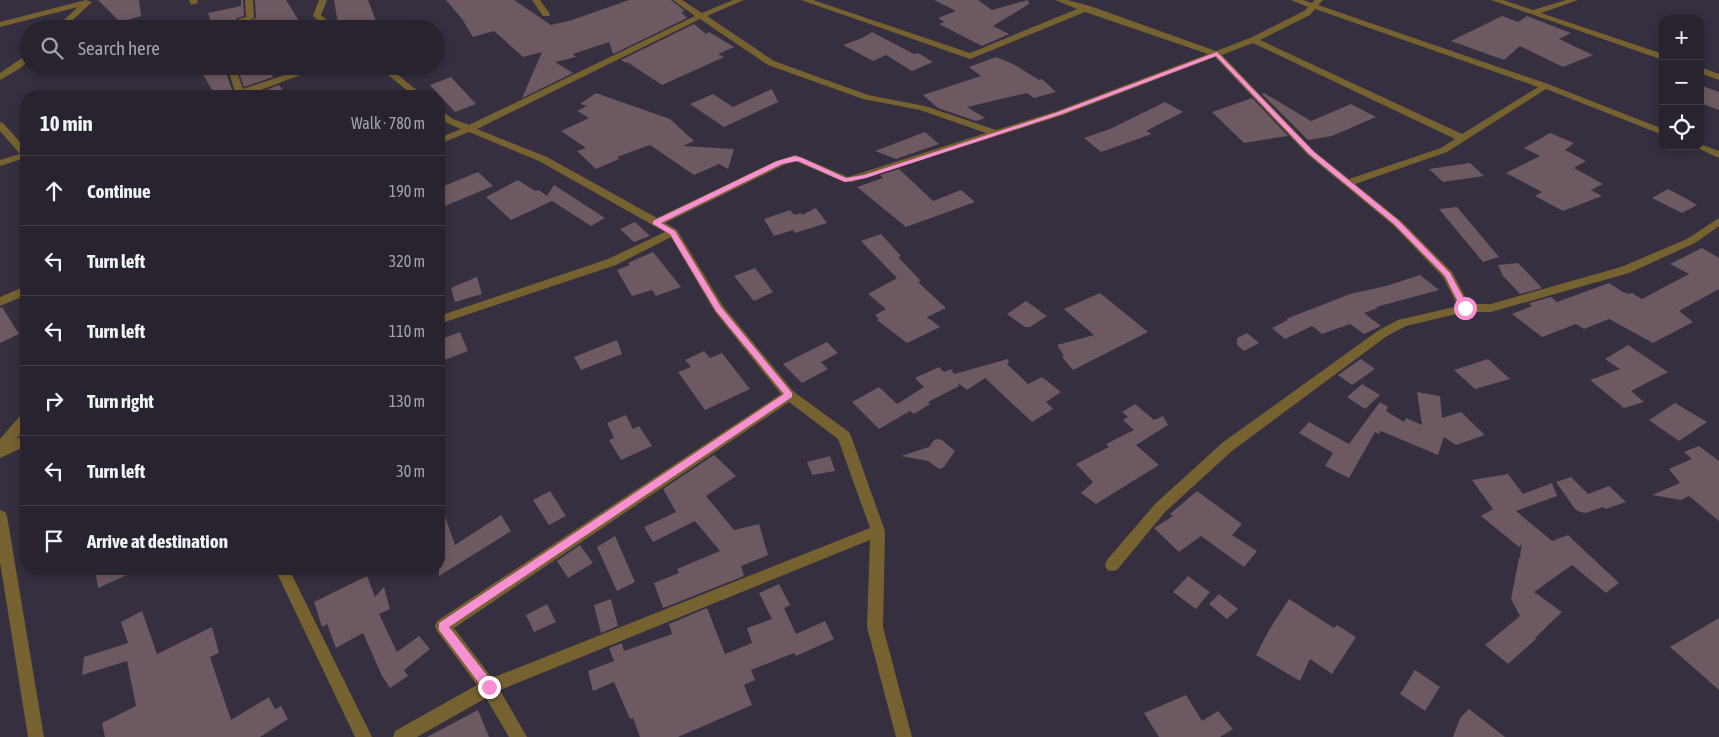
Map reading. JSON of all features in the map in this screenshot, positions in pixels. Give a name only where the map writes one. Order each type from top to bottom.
[{"type":"street","points":[[245,20],[250,18],[250,0]]},
{"type":"street","points":[[322,20],[317,16],[323,0]]},
{"type":"street","points":[[536,0],[546,14]]},
{"type":"street","points":[[677,0],[771,63],[866,97],[922,108],[997,134]]},
{"type":"street","points":[[445,139],[469,129],[701,16],[740,0]]},
{"type":"street","points":[[805,0],[970,56],[1088,8]]},
{"type":"street","points":[[1059,0],[1088,8],[1217,54],[1311,153],[1397,223],[1448,275],[1465,308]]},
{"type":"street","points":[[1295,0],[1317,4],[1545,86],[1659,130]]},
{"type":"street","points":[[1495,0],[1659,56]]},
{"type":"street","points":[[1533,13],[1574,0]]},
{"type":"street","points":[[0,25],[88,1]]},
{"type":"street","points":[[68,20],[88,1]]},
{"type":"street","points":[[656,223],[780,163],[795,158],[848,180],[997,134],[1060,113],[1253,40],[1307,13],[1317,4]]},
{"type":"street","points":[[1253,40],[1462,138]]},
{"type":"street","points":[[0,77],[20,64]]},
{"type":"street","points":[[1704,71],[1719,77]]},
{"type":"street","points":[[233,75],[237,90]]},
{"type":"street","points":[[252,90],[295,75]]},
{"type":"street","points":[[392,75],[411,90]]},
{"type":"street","points":[[1348,183],[1444,150],[1545,86]]},
{"type":"street","points":[[445,117],[450,121],[543,159],[673,232],[719,309],[789,395],[844,436],[878,531],[875,627],[904,737]]},
{"type":"street","points":[[0,125],[20,149]]},
{"type":"street","points":[[1704,149],[1719,155]]},
{"type":"street","points":[[0,162],[20,157]]},
{"type":"street","points":[[1112,564],[1160,508],[1227,447],[1384,333],[1402,323],[1465,308],[1492,308],[1625,270],[1691,241],[1719,221]]},
{"type":"street","points":[[445,318],[612,262],[673,232]]},
{"type":"street","points":[[0,302],[20,293]]},
{"type":"street","points":[[519,737],[489,687],[442,626],[789,395]]},
{"type":"street","points":[[0,448],[20,426]]},
{"type":"street","points":[[0,454],[20,443]]},
{"type":"street","points":[[0,516],[36,737]]},
{"type":"street","points":[[401,737],[489,687],[878,531]]},
{"type":"street","points":[[285,575],[364,737]]},
{"type":"building","points":[[98,0],[139,0],[141,16],[127,20],[118,20]]},
{"type":"building","points":[[241,0],[243,0],[244,16],[236,20],[210,20],[208,13],[241,6]]},
{"type":"building","points":[[255,0],[286,0],[298,20],[253,20],[256,18]]},
{"type":"building","points":[[334,0],[368,0],[376,20],[337,20]]},
{"type":"building","points":[[446,0],[514,0],[551,25],[572,20],[629,0],[671,0],[685,11],[681,12],[687,18],[613,54],[609,42],[573,54],[576,57],[555,62],[573,73],[522,98],[542,52],[523,57],[494,31],[473,37],[462,19]]},
{"type":"building","points":[[934,0],[978,0],[992,10],[1028,0],[1029,4],[993,26],[1009,34],[982,46],[939,24],[944,22],[938,18],[956,11]]},
{"type":"building","points":[[1502,16],[1518,22],[1527,16],[1571,33],[1559,39],[1593,55],[1563,67],[1520,46],[1504,60],[1451,41]]},
{"type":"building","points":[[694,24],[706,34],[709,32],[734,47],[718,54],[724,57],[662,85],[621,60]]},
{"type":"building","points":[[872,32],[933,62],[912,71],[886,55],[873,61],[843,45]]},
{"type":"building","points":[[996,57],[1013,64],[1039,80],[1042,79],[1056,92],[1034,98],[1027,93],[967,107],[985,118],[976,121],[938,108],[923,95],[981,76],[969,67]]},
{"type":"building","points":[[203,75],[227,75],[232,90],[212,90]]},
{"type":"building","points":[[240,75],[272,75],[273,77],[244,87]]},
{"type":"building","points":[[451,77],[476,104],[455,112],[445,101],[445,90],[435,90],[430,85]]},
{"type":"building","points":[[279,85],[283,90],[266,90]]},
{"type":"building","points":[[1704,86],[1719,92],[1719,110],[1704,104]]},
{"type":"building","points":[[772,89],[778,102],[724,127],[690,104],[713,94],[733,107]]},
{"type":"building","points":[[596,93],[670,119],[694,141],[683,146],[734,149],[728,169],[719,164],[694,175],[650,145],[617,157],[619,159],[596,169],[577,151],[586,148],[561,131],[589,118],[577,111],[587,106],[580,104]]},
{"type":"building","points":[[1264,93],[1311,121],[1351,104],[1376,117],[1332,136],[1308,140],[1262,94]]},
{"type":"building","points":[[1252,98],[1288,136],[1244,143],[1212,112]]},
{"type":"building","points":[[1165,102],[1183,112],[1146,131],[1152,134],[1101,152],[1084,138],[1110,129]]},
{"type":"building","points":[[925,132],[939,144],[896,159],[875,151]]},
{"type":"building","points":[[1550,133],[1574,143],[1565,150],[1586,161],[1574,168],[1603,184],[1591,190],[1602,196],[1563,211],[1535,196],[1542,192],[1506,173],[1540,156],[1524,148]]},
{"type":"building","points":[[1470,163],[1484,176],[1443,182],[1429,169]]},
{"type":"building","points":[[899,169],[933,201],[961,190],[975,202],[906,227],[857,187],[883,178],[880,175]]},
{"type":"building","points":[[478,172],[493,186],[445,206],[445,186]]},
{"type":"building","points":[[518,180],[547,196],[554,185],[605,218],[591,226],[552,201],[511,220],[486,197]]},
{"type":"building","points":[[1668,189],[1697,205],[1682,213],[1652,198]]},
{"type":"building","points":[[1457,207],[1499,257],[1483,262],[1439,209]]},
{"type":"building","points":[[816,208],[827,223],[795,233],[793,230],[774,236],[764,219],[790,210],[794,215],[801,213],[802,215]]},
{"type":"building","points":[[635,222],[650,236],[634,242],[620,229]]},
{"type":"building","points":[[881,234],[901,256],[898,257],[921,281],[918,282],[946,308],[927,317],[940,327],[907,343],[877,320],[879,319],[875,315],[886,309],[868,294],[897,278],[861,241]]},
{"type":"building","points":[[1702,248],[1719,258],[1719,289],[1679,311],[1693,322],[1653,343],[1609,319],[1584,329],[1576,324],[1542,337],[1512,314],[1532,306],[1529,303],[1551,297],[1557,302],[1609,283],[1623,292],[1632,293],[1642,299],[1689,274],[1670,264]]},
{"type":"building","points":[[653,252],[681,287],[656,296],[652,290],[632,296],[617,270]]},
{"type":"building","points":[[1518,263],[1542,288],[1520,294],[1503,276],[1498,265]]},
{"type":"building","points":[[755,268],[773,292],[754,301],[734,276]]},
{"type":"building","points":[[1420,275],[1439,290],[1376,307],[1378,308],[1364,313],[1381,326],[1364,334],[1350,324],[1322,334],[1312,326],[1285,339],[1272,328],[1288,320],[1286,319],[1350,294],[1386,286]]},
{"type":"building","points":[[477,277],[482,294],[455,302],[451,288]]},
{"type":"building","points":[[1100,293],[1148,332],[1073,370],[1062,357],[1064,356],[1057,345],[1094,335],[1064,309]]},
{"type":"building","points":[[1026,301],[1047,316],[1030,327],[1025,327],[1007,314]]},
{"type":"building","points":[[2,307],[19,334],[0,343],[0,308]]},
{"type":"building","points":[[460,332],[468,351],[445,360],[445,338]]},
{"type":"building","points":[[1247,333],[1259,343],[1244,351],[1237,345],[1237,338]]},
{"type":"building","points":[[617,340],[622,354],[581,370],[574,357]]},
{"type":"building","points":[[827,342],[838,353],[821,362],[828,369],[802,383],[783,364]]},
{"type":"building","points":[[1628,345],[1668,372],[1631,391],[1644,402],[1624,408],[1590,380],[1620,369],[1605,359]]},
{"type":"building","points":[[704,351],[710,358],[722,353],[750,389],[705,410],[678,372],[691,367],[685,360]]},
{"type":"building","points":[[1008,359],[1009,362],[1007,364],[1028,384],[1042,377],[1061,392],[1046,402],[1053,409],[1032,422],[985,378],[967,390],[958,383],[959,386],[928,402],[930,404],[914,414],[910,411],[879,429],[852,402],[879,387],[897,404],[924,387],[915,378],[939,367],[944,372],[951,369],[954,374]]},
{"type":"building","points":[[1361,359],[1375,369],[1352,385],[1338,375]]},
{"type":"building","points":[[1488,359],[1510,379],[1475,389],[1454,370]]},
{"type":"building","points":[[1362,384],[1380,395],[1365,409],[1347,397]]},
{"type":"building","points":[[1417,392],[1440,396],[1442,418],[1461,412],[1485,435],[1456,445],[1444,437],[1438,455],[1381,431],[1379,434],[1375,432],[1349,478],[1325,466],[1333,453],[1299,433],[1309,422],[1349,444],[1380,402],[1388,407],[1386,411],[1404,422],[1406,418],[1422,425]]},
{"type":"building","points":[[1675,403],[1707,422],[1679,441],[1649,420]]},
{"type":"building","points":[[1135,404],[1154,420],[1163,416],[1168,425],[1136,445],[1159,465],[1096,504],[1081,493],[1093,482],[1076,464],[1109,447],[1106,444],[1134,430],[1123,420],[1128,417],[1122,412]]},
{"type":"building","points":[[626,415],[633,429],[639,426],[652,446],[621,460],[609,440],[614,438],[607,423]]},
{"type":"building","points":[[938,439],[955,451],[944,467],[939,469],[928,461],[901,456],[929,447],[934,440]]},
{"type":"building","points":[[1699,446],[1719,461],[1719,521],[1689,496],[1681,500],[1652,495],[1680,483],[1669,469],[1692,459],[1684,452]]},
{"type":"building","points":[[714,455],[736,476],[706,496],[734,530],[759,524],[768,555],[741,566],[744,576],[663,608],[654,583],[679,573],[677,569],[720,551],[695,521],[653,542],[644,527],[676,512],[663,489]]},
{"type":"building","points":[[830,456],[835,471],[812,475],[807,462]]},
{"type":"building","points":[[1508,474],[1523,494],[1552,483],[1557,496],[1516,511],[1552,541],[1568,535],[1619,583],[1606,593],[1572,565],[1534,592],[1562,612],[1508,664],[1485,645],[1520,616],[1511,599],[1522,544],[1519,547],[1481,516],[1493,509],[1472,480]]},
{"type":"building","points":[[1571,477],[1588,494],[1609,486],[1626,502],[1606,509],[1603,507],[1586,513],[1580,512],[1575,509],[1556,482]]},
{"type":"building","points":[[550,491],[566,516],[549,525],[533,500]]},
{"type":"building","points":[[1197,491],[1242,524],[1232,535],[1257,551],[1244,567],[1201,536],[1179,552],[1154,528],[1173,516],[1170,514]]},
{"type":"building","points":[[501,515],[511,531],[445,572],[445,516],[455,545]]},
{"type":"building","points":[[615,536],[635,582],[617,591],[597,547]]},
{"type":"building","points":[[580,545],[593,563],[568,578],[557,561]]},
{"type":"building","points":[[96,575],[127,575],[98,588]]},
{"type":"building","points":[[367,576],[375,597],[384,587],[390,609],[379,614],[397,652],[419,636],[430,649],[404,670],[408,676],[390,688],[382,676],[363,633],[336,648],[327,624],[322,627],[314,602]]},
{"type":"building","points":[[1188,576],[1210,592],[1196,609],[1173,592]]},
{"type":"building","points":[[779,584],[790,605],[784,608],[796,634],[825,621],[834,639],[796,656],[794,653],[751,670],[755,680],[744,685],[752,705],[678,737],[640,737],[633,718],[630,719],[614,682],[593,691],[588,671],[614,661],[609,648],[622,643],[624,651],[672,634],[669,624],[707,608],[725,654],[752,643],[747,628],[772,619],[759,593]]},
{"type":"building","points":[[1219,594],[1238,609],[1227,619],[1209,604]]},
{"type":"building","points":[[611,599],[618,626],[601,633],[594,605]]},
{"type":"building","points":[[1289,599],[1334,628],[1337,625],[1356,637],[1332,674],[1310,659],[1300,681],[1256,655]]},
{"type":"building","points":[[547,604],[556,622],[534,632],[526,615]]},
{"type":"building","points":[[142,611],[157,654],[212,627],[219,653],[210,657],[231,720],[269,697],[275,709],[281,706],[288,719],[260,737],[105,737],[102,723],[136,706],[127,661],[82,675],[84,657],[128,643],[121,622]]},
{"type":"building","points":[[1719,618],[1719,690],[1670,647]]},
{"type":"building","points":[[1415,670],[1440,687],[1425,711],[1400,694]]},
{"type":"building","points":[[1186,695],[1202,721],[1218,711],[1233,729],[1220,737],[1159,737],[1144,713]]},
{"type":"building","points":[[1469,709],[1505,737],[1453,737],[1460,718]]},
{"type":"building","points":[[478,710],[489,737],[427,737]]},
{"type":"route","points":[[489,687],[442,626],[789,395],[719,309],[673,232],[656,223],[780,163],[795,158],[845,180],[866,176],[1060,113],[1217,54],[1311,153],[1397,223],[1448,275],[1465,308]]}]
